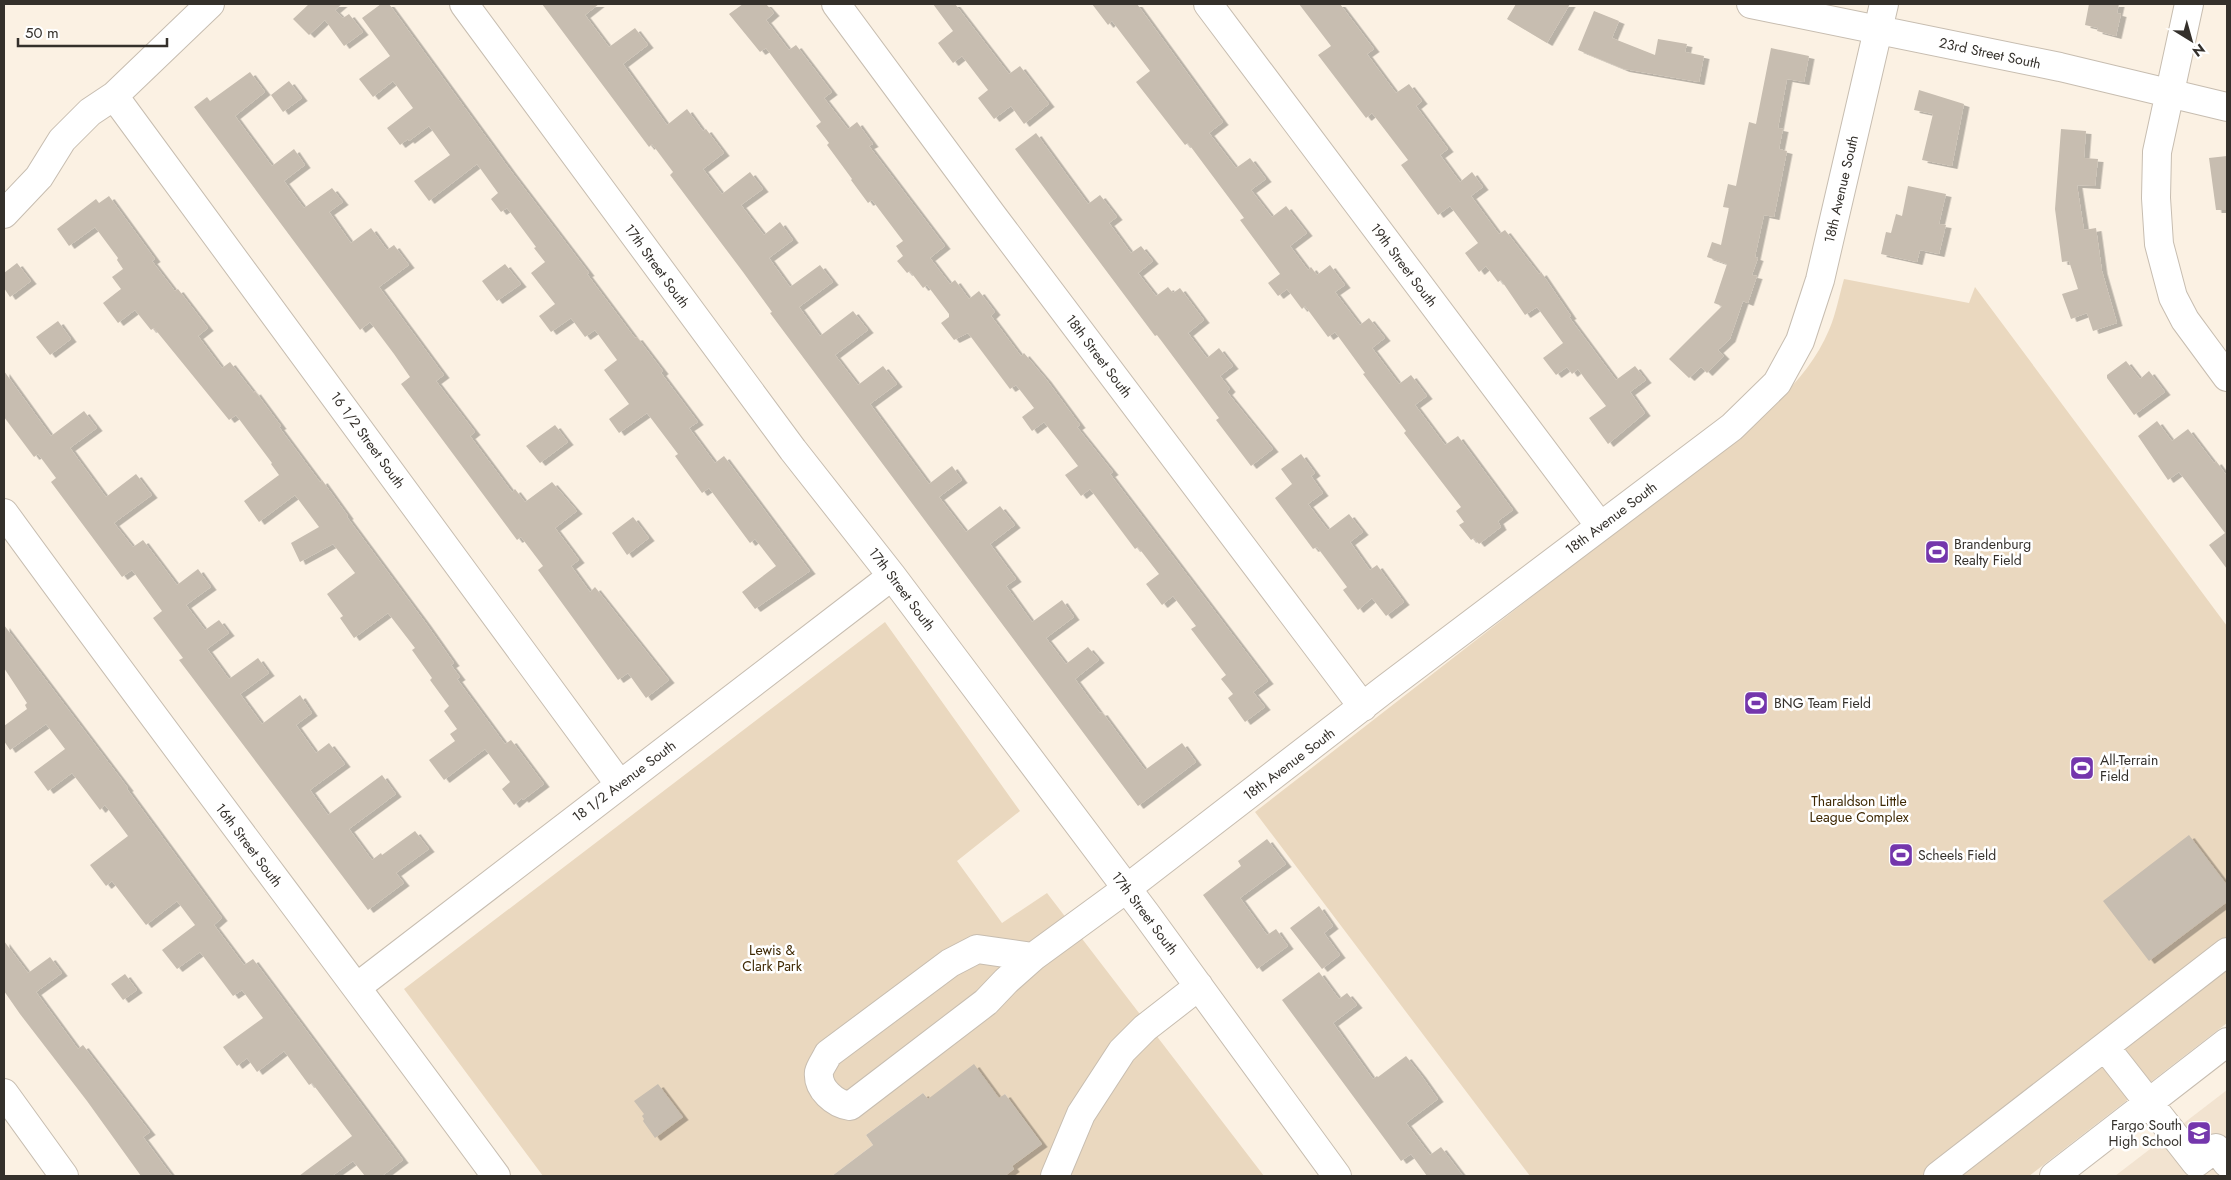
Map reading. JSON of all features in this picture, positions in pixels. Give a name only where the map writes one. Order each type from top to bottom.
[{"type":"street","points":[[4,214],[39,177],[72,156],[100,128],[114,96],[210,4]]},
{"type":"street","name":"17th Street South","points":[[464,4],[793,450],[892,576],[1199,986],[1337,1176]]},
{"type":"street","name":"18th Street South","points":[[836,4],[992,215],[1363,707]]},
{"type":"street","name":"19th Street South","points":[[1208,4],[1600,526]]},
{"type":"street","name":"23rd Street South","points":[[1751,4],[2171,92],[2227,107]]},
{"type":"street","name":"18th Avenue South","points":[[1034,957],[977,949],[950,963],[828,1054],[819,1072],[821,1083],[828,1094],[840,1105],[850,1106],[986,1002],[1006,981],[1034,957],[1732,427],[1777,383],[1800,341],[1820,280],[1884,4]]},
{"type":"street","points":[[2189,4],[2157,152],[2156,198],[2159,244],[2173,297],[2185,320],[2227,377]]},
{"type":"street","name":"16 1/2 Street South","points":[[114,96],[620,785]]},
{"type":"street","name":"16th Street South","points":[[4,513],[136,694],[357,986],[496,1176]]},
{"type":"street","name":"18 1/2 Avenue South","points":[[357,986],[892,576]]},
{"type":"street","points":[[1938,1176],[2227,952]]},
{"type":"street","points":[[1055,1176],[1081,1114],[1122,1051],[1145,1028],[1199,986]]},
{"type":"street","points":[[2054,1176],[2227,1042]]},
{"type":"street","points":[[2106,1046],[2149,1102],[2209,1158]]},
{"type":"street","points":[[4,1093],[64,1176]]},
{"type":"shaded area","name":"Fargo South High School","points":[[2227,1090],[2227,1176],[2115,1176]]},
{"type":"green space","name":"Tharaldson Little League Complex","points":[[1844,279],[1969,303],[1975,287],[2227,626],[2227,1023],[2029,1176],[1530,1176],[1255,812],[1767,412],[1802,374],[1821,346],[1834,318]]},
{"type":"green space","name":"Lewis & Clark Park","points":[[885,622],[1020,811],[957,861],[1002,923],[1047,893],[1264,1176],[1005,1176],[1014,1169],[1012,1166],[1042,1144],[1005,1094],[995,1102],[928,1099],[923,1093],[866,1135],[873,1145],[832,1176],[543,1176],[404,989]]},
{"type":"building","points":[[309,4],[342,4],[335,10],[343,18],[349,14],[363,32],[344,46],[325,20],[309,35],[293,19]]},
{"type":"building","points":[[381,4],[389,4],[511,171],[589,273],[587,274],[635,338],[637,337],[663,371],[661,373],[698,422],[689,428],[715,463],[724,456],[810,571],[755,609],[742,592],[776,566],[755,539],[750,543],[709,488],[702,493],[675,456],[678,454],[647,413],[619,433],[609,419],[629,404],[604,370],[617,360],[595,330],[585,337],[571,318],[551,332],[539,316],[555,304],[531,273],[545,262],[507,208],[501,212],[491,199],[498,193],[477,164],[429,201],[414,181],[450,155],[429,126],[409,141],[408,139],[400,145],[387,128],[413,108],[393,81],[373,97],[359,79],[390,56],[362,18]]},
{"type":"building","points":[[542,4],[599,4],[585,15],[609,47],[635,28],[648,45],[623,64],[667,125],[687,109],[703,131],[706,129],[724,153],[703,169],[722,194],[750,172],[763,189],[741,205],[764,235],[780,222],[793,240],[769,258],[790,287],[820,265],[833,282],[799,307],[820,336],[853,311],[868,330],[835,355],[858,385],[883,366],[897,384],[870,404],[929,484],[952,466],[962,480],[939,497],[966,532],[1000,506],[1015,525],[990,544],[1016,579],[1006,586],[1032,622],[1062,600],[1074,617],[1046,638],[1066,664],[1088,647],[1099,660],[1075,679],[1100,713],[1102,712],[1145,770],[1182,743],[1196,762],[1138,806],[770,313],[772,312],[670,175],[673,172],[652,144],[649,147]]},
{"type":"building","points":[[743,4],[766,4],[774,13],[766,20],[789,50],[796,45],[832,92],[824,98],[848,129],[857,122],[873,144],[869,146],[945,246],[930,258],[950,284],[955,280],[969,299],[979,291],[995,312],[991,316],[1021,356],[1024,353],[1046,379],[1080,425],[1077,427],[1113,472],[1110,474],[1268,681],[1253,692],[1265,707],[1245,722],[1228,698],[1233,694],[1221,679],[1226,675],[1191,629],[1196,626],[1173,596],[1162,605],[1146,584],[1159,574],[1138,547],[1135,549],[1090,489],[1081,496],[1065,475],[1078,466],[1044,422],[1032,431],[1022,417],[1034,408],[1016,385],[1010,389],[968,333],[954,340],[941,323],[949,317],[949,314],[927,285],[923,288],[910,271],[907,273],[897,261],[903,256],[896,246],[903,241],[872,200],[868,203],[851,180],[827,145],[829,143],[816,126],[821,122],[766,48],[760,52],[729,14]]},
{"type":"building","points":[[933,4],[955,4],[1009,74],[1020,66],[1049,104],[1024,124],[1011,106],[994,119],[978,98],[988,90],[962,56],[953,63],[938,43],[953,31]]},
{"type":"building","points":[[1092,4],[1137,4],[1223,122],[1209,133],[1236,168],[1250,158],[1266,179],[1251,190],[1272,217],[1286,206],[1307,233],[1290,246],[1308,270],[1311,267],[1317,275],[1330,265],[1345,285],[1335,292],[1360,325],[1369,318],[1385,338],[1372,348],[1399,384],[1411,375],[1427,396],[1415,405],[1445,445],[1458,436],[1513,510],[1498,521],[1501,527],[1479,544],[1474,538],[1471,540],[1459,525],[1464,522],[1456,511],[1461,507],[1404,433],[1406,431],[1363,374],[1365,373],[1335,332],[1328,337],[1305,306],[1302,309],[1287,289],[1278,296],[1268,283],[1280,274],[1240,220],[1244,218],[1188,143],[1185,145],[1136,82],[1150,71],[1112,21],[1108,25]]},
{"type":"building","points":[[1299,4],[1340,4],[1374,49],[1367,54],[1396,93],[1409,84],[1422,101],[1416,106],[1448,149],[1440,155],[1460,182],[1472,172],[1483,187],[1471,196],[1499,234],[1505,230],[1539,274],[1541,272],[1571,316],[1569,317],[1616,380],[1635,366],[1646,380],[1630,392],[1645,413],[1608,444],[1589,418],[1606,406],[1578,369],[1572,374],[1567,367],[1556,375],[1543,358],[1563,343],[1537,307],[1525,315],[1501,280],[1498,282],[1486,266],[1479,272],[1465,253],[1478,243],[1450,206],[1438,215],[1401,165],[1408,160],[1372,113],[1366,118],[1318,55],[1331,46]]},
{"type":"building","points":[[1516,4],[1570,4],[1547,43],[1507,19]]},
{"type":"building","points":[[2089,4],[2119,4],[2117,13],[2121,14],[2116,36],[2097,31],[2098,28],[2085,25]]},
{"type":"building","points":[[1594,11],[1619,21],[1612,38],[1655,55],[1658,39],[1687,44],[1685,52],[1704,56],[1699,82],[1624,69],[1578,50]]},
{"type":"building","points":[[1771,48],[1809,56],[1804,82],[1787,79],[1778,128],[1783,129],[1779,149],[1787,151],[1774,217],[1764,215],[1755,257],[1758,258],[1752,275],[1757,276],[1748,303],[1743,301],[1730,339],[1718,350],[1724,356],[1707,373],[1701,367],[1689,378],[1669,359],[1722,306],[1714,303],[1727,264],[1707,257],[1712,242],[1721,245],[1729,208],[1723,207],[1728,184],[1736,186],[1749,122],[1756,124]]},
{"type":"building","points":[[250,72],[265,92],[235,116],[272,166],[294,149],[305,165],[284,181],[304,208],[332,188],[343,202],[329,212],[351,243],[371,228],[387,250],[394,245],[409,265],[379,287],[444,375],[436,381],[475,432],[470,436],[512,492],[515,489],[525,502],[552,482],[577,511],[555,528],[579,560],[571,566],[590,592],[595,587],[669,680],[646,698],[628,673],[618,680],[538,570],[543,566],[521,537],[517,540],[401,384],[410,377],[394,354],[370,322],[360,330],[194,107],[207,97],[210,101]]},
{"type":"building","points":[[289,81],[302,98],[283,112],[271,95]]},
{"type":"building","points":[[1919,90],[1964,104],[1952,166],[1922,160],[1933,114],[1914,110]]},
{"type":"building","points":[[2061,129],[2086,131],[2084,158],[2098,159],[2095,186],[2077,185],[2084,230],[2096,228],[2102,271],[2117,323],[2093,331],[2087,313],[2071,319],[2062,294],[2078,289],[2069,261],[2062,262],[2055,209]]},
{"type":"building","points":[[1036,133],[1088,204],[1100,195],[1117,217],[1109,223],[1131,253],[1141,246],[1153,261],[1138,273],[1156,296],[1168,287],[1173,293],[1180,288],[1204,320],[1188,333],[1207,358],[1219,348],[1233,366],[1220,376],[1230,389],[1227,392],[1273,449],[1251,466],[1216,420],[1219,418],[1015,149]]},
{"type":"building","points":[[2227,156],[2227,210],[2216,210],[2209,158]]},
{"type":"building","points":[[1908,186],[1946,194],[1939,224],[1946,225],[1939,254],[1920,250],[1917,262],[1881,254],[1886,232],[1891,233],[1896,214],[1902,216]]},
{"type":"building","points":[[109,196],[155,259],[152,261],[175,291],[178,289],[208,328],[198,336],[222,368],[230,362],[254,393],[255,391],[281,426],[279,427],[320,482],[322,480],[454,663],[451,665],[460,677],[457,679],[505,744],[511,740],[544,784],[523,800],[522,798],[514,805],[502,789],[510,782],[485,749],[444,780],[429,760],[455,741],[450,734],[457,729],[444,711],[449,706],[430,680],[432,678],[412,650],[415,648],[388,613],[354,638],[340,618],[343,616],[327,594],[355,573],[333,544],[300,562],[291,543],[319,527],[295,495],[259,522],[244,501],[279,475],[272,463],[236,415],[229,420],[154,328],[151,330],[135,310],[118,323],[103,303],[121,289],[112,277],[123,269],[117,260],[118,258],[95,227],[69,246],[57,229],[96,199],[99,203]]},
{"type":"building","points":[[17,263],[31,281],[10,297],[4,288],[4,273]]},
{"type":"building","points":[[505,264],[521,284],[497,301],[482,281]]},
{"type":"building","points":[[58,321],[71,339],[50,355],[36,337]]},
{"type":"building","points":[[2126,361],[2140,379],[2149,371],[2165,392],[2134,415],[2107,378],[2107,375]]},
{"type":"building","points":[[4,371],[51,436],[84,411],[97,428],[70,448],[106,497],[136,474],[152,495],[114,523],[133,547],[143,540],[177,585],[198,569],[211,587],[186,605],[205,630],[219,620],[229,633],[207,649],[229,679],[258,658],[269,673],[240,694],[262,724],[300,695],[312,713],[296,725],[316,753],[329,743],[345,764],[310,790],[328,815],[382,775],[396,794],[349,829],[372,860],[415,831],[429,849],[396,873],[404,883],[368,910],[179,660],[183,658],[153,618],[162,611],[132,570],[122,577],[51,482],[56,478],[38,454],[34,457],[4,417]]},
{"type":"building","points":[[2157,421],[2172,441],[2188,429],[2214,463],[2216,461],[2227,476],[2227,569],[2209,545],[2225,533],[2179,472],[2168,480],[2138,436]]},
{"type":"building","points":[[555,425],[568,442],[540,463],[526,446]]},
{"type":"building","points":[[1301,454],[1315,473],[1311,476],[1323,493],[1308,504],[1328,530],[1349,514],[1363,532],[1350,542],[1370,570],[1377,565],[1404,602],[1386,616],[1372,598],[1358,610],[1343,590],[1347,587],[1317,547],[1313,549],[1275,498],[1292,484],[1281,469]]},
{"type":"building","points":[[633,517],[649,538],[627,555],[612,533]]},
{"type":"building","points":[[4,625],[128,788],[222,918],[214,925],[244,965],[253,959],[403,1160],[382,1176],[365,1176],[353,1161],[332,1176],[299,1176],[352,1136],[312,1083],[309,1085],[284,1051],[257,1072],[247,1058],[237,1066],[223,1047],[263,1018],[242,990],[233,996],[200,952],[177,969],[162,950],[195,925],[177,901],[146,925],[112,881],[106,886],[90,865],[128,836],[105,805],[100,810],[72,773],[48,791],[34,772],[65,749],[46,724],[10,750],[4,741],[4,726],[27,709],[25,705],[27,703],[4,668]]},
{"type":"building","points":[[2189,835],[2227,885],[2227,902],[2149,961],[2103,901]]},
{"type":"building","points":[[1267,839],[1286,864],[1240,898],[1267,935],[1276,929],[1288,946],[1257,969],[1203,895],[1241,866],[1238,861]]},
{"type":"building","points":[[1319,906],[1333,926],[1324,933],[1340,955],[1322,969],[1290,928]]},
{"type":"building","points":[[4,941],[28,973],[50,957],[62,973],[36,992],[78,1049],[83,1045],[150,1132],[143,1137],[172,1176],[141,1176],[87,1101],[20,1014],[4,991]]},
{"type":"building","points":[[1319,972],[1339,999],[1347,993],[1357,1005],[1333,1023],[1373,1079],[1406,1056],[1438,1099],[1406,1123],[1430,1155],[1441,1147],[1463,1176],[1427,1176],[1411,1154],[1401,1161],[1282,1000]]},
{"type":"building","points":[[125,974],[137,990],[123,1000],[111,984]]},
{"type":"building","points":[[974,1064],[999,1098],[1005,1094],[1042,1144],[1012,1166],[1014,1169],[1005,1176],[832,1176],[873,1145],[866,1135],[923,1093],[928,1099]]},
{"type":"building","points":[[658,1084],[683,1117],[655,1138],[643,1121],[642,1116],[644,1114],[634,1101]]},
{"type":"place","name":"Brandenburg Realty Field","points":[[1937,552]]},
{"type":"place","name":"BNG Team Field","points":[[1756,703]]},
{"type":"place","name":"All-Terrain Field","points":[[2082,768]]},
{"type":"place","name":"Scheels Field","points":[[1901,855]]},
{"type":"place","name":"Fargo South High School","points":[[2199,1133]]}]
